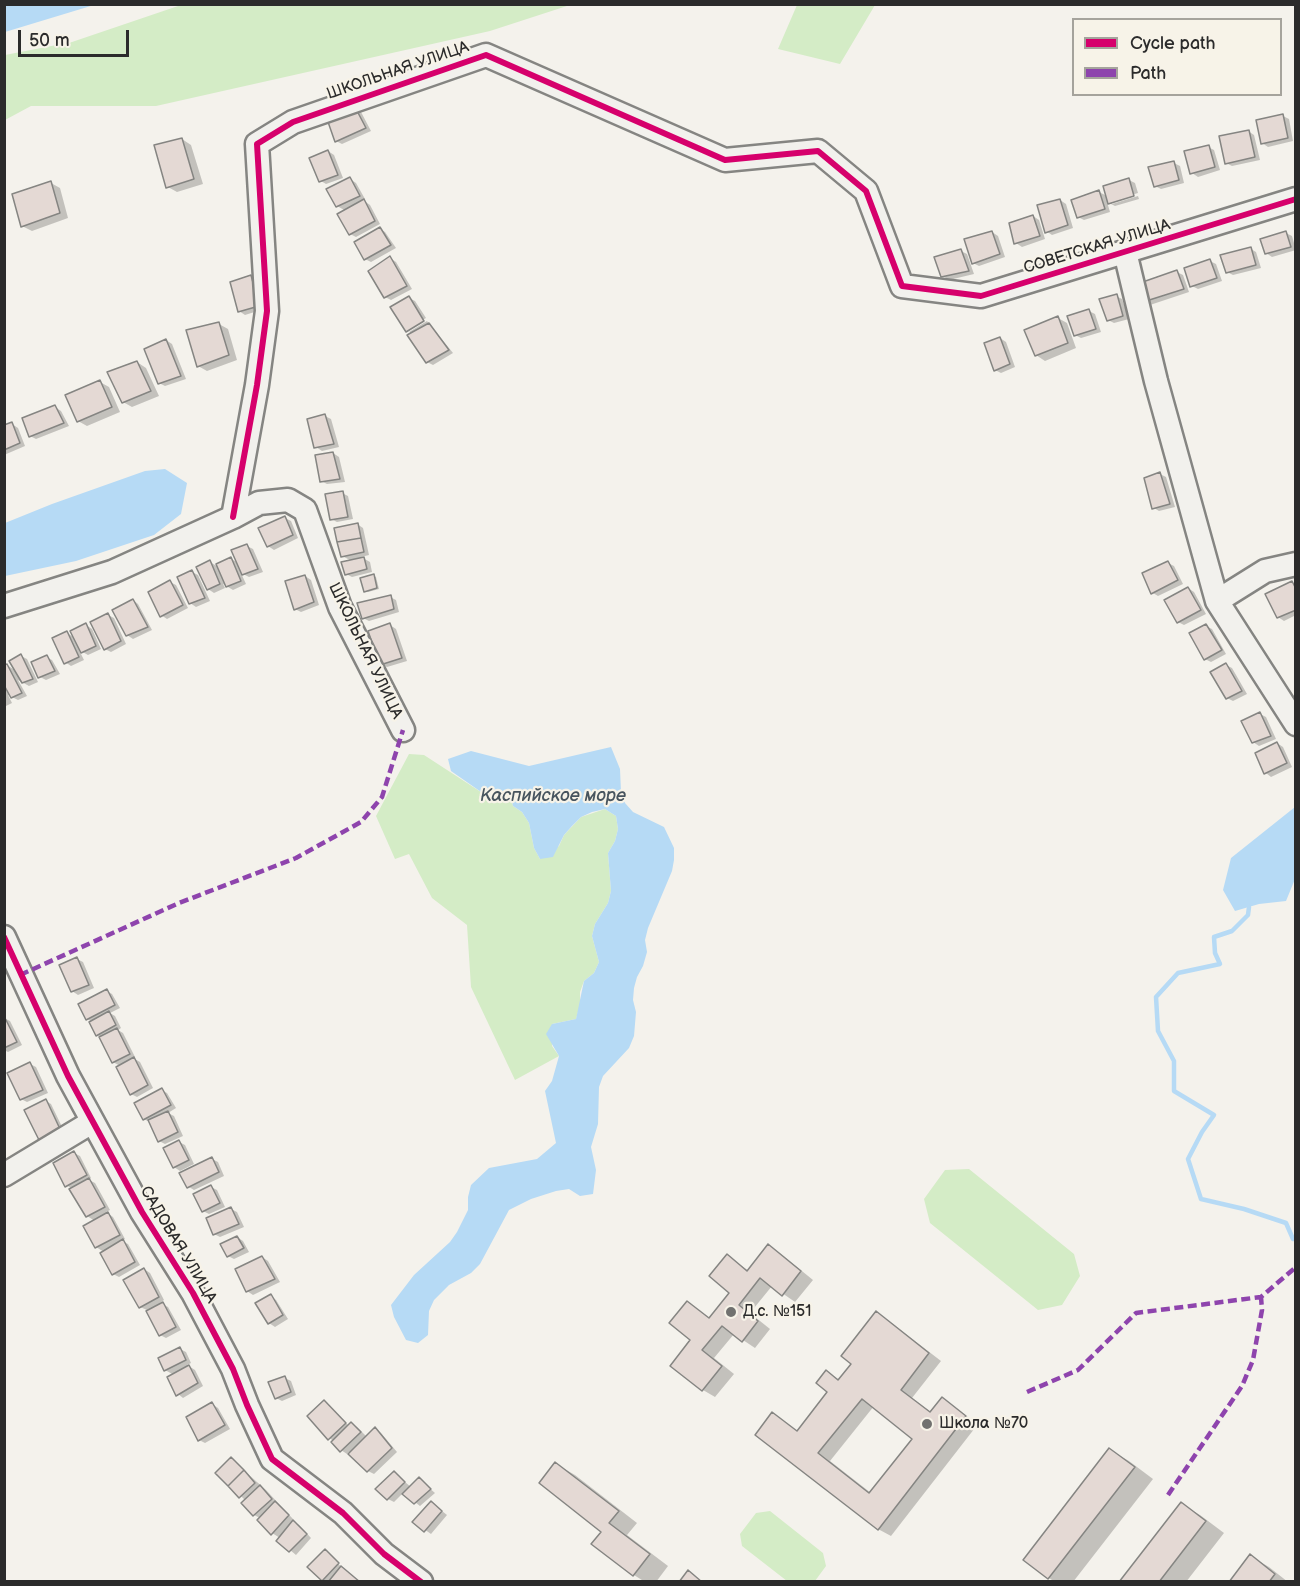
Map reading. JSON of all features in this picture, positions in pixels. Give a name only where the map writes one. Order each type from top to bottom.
[{"type":"street","name":"ШКОЛЬНАЯ УЛИЦА","points":[[233,517],[257,385],[267,311],[257,144],[293,123],[486,55],[725,160],[818,151],[866,190],[902,286]]},
{"type":"street","name":"СОВЕТСКАЯ УЛИЦА","points":[[902,286],[981,296],[1296,199]]},
{"type":"street","name":"СОВЕТСКАЯ УЛИЦА","points":[[1125,252],[1156,381],[1217,601],[1296,724]]},
{"type":"street","name":"ШКОЛЬНАЯ УЛИЦА","points":[[4,606],[112,572],[259,503],[288,500],[305,510],[340,607],[404,730]]},
{"type":"street","points":[[1217,601],[1265,571],[1296,564]]},
{"type":"street","name":"САДОВАЯ УЛИЦА","points":[[4,937],[63,1066],[142,1212],[193,1293],[233,1370],[246,1405],[272,1459],[343,1513],[384,1554],[421,1581]]},
{"type":"street","points":[[4,1175],[92,1122]]},
{"type":"green space","points":[[797,4],[875,5],[840,64],[778,49]]},
{"type":"green space","points":[[181,5],[570,5],[490,31],[156,106],[31,106],[5,120],[5,55],[72,42]]},
{"type":"green space","points":[[409,754],[424,755],[484,794],[510,793],[513,806],[522,812],[529,823],[534,848],[540,859],[559,846],[564,835],[581,817],[605,809],[616,816],[618,829],[615,841],[608,853],[611,891],[608,903],[595,924],[592,936],[599,962],[594,973],[584,981],[576,1019],[552,1024],[552,1046],[559,1056],[515,1080],[471,987],[467,925],[432,898],[409,854],[395,859],[376,816]]},
{"type":"green space","points":[[969,1169],[1074,1254],[1080,1276],[1062,1305],[1038,1310],[930,1223],[924,1199],[945,1170]]},
{"type":"green space","points":[[770,1511],[823,1553],[826,1566],[815,1581],[787,1581],[742,1546],[740,1534],[756,1513]]},
{"type":"water","points":[[5,4],[94,4],[94,5],[5,32]]},
{"type":"water","points":[[165,469],[187,483],[181,514],[154,535],[76,561],[5,576],[5,523],[145,471]]},
{"type":"water","name":"Каспийское море","points":[[611,747],[620,769],[621,792],[625,803],[633,812],[664,827],[674,848],[674,860],[672,871],[648,928],[645,940],[647,952],[634,988],[633,1000],[636,1012],[634,1036],[629,1048],[603,1076],[599,1087],[598,1124],[591,1147],[596,1170],[593,1194],[580,1196],[569,1189],[556,1191],[531,1199],[509,1210],[480,1264],[471,1273],[449,1285],[434,1300],[429,1311],[428,1335],[418,1343],[406,1340],[394,1317],[391,1305],[414,1275],[450,1242],[457,1232],[468,1210],[471,1185],[489,1168],[537,1159],[556,1143],[545,1091],[552,1081],[559,1056],[546,1034],[552,1024],[576,1019],[584,981],[594,973],[599,962],[592,936],[595,924],[608,903],[611,891],[608,853],[615,841],[618,829],[616,816],[605,809],[592,812],[581,817],[564,835],[553,857],[540,859],[534,848],[529,823],[522,812],[513,806],[510,794],[497,797],[484,794],[451,771],[448,759],[471,751],[529,766]]},
{"type":"water","points":[[1295,807],[1295,879],[1286,901],[1259,904],[1235,911],[1223,890],[1231,858]]},
{"type":"building","points":[[355,107],[366,128],[335,142],[327,119]]},
{"type":"building","points":[[1283,114],[1288,138],[1261,144],[1256,120]]},
{"type":"building","points":[[1249,130],[1255,157],[1225,164],[1219,136]]},
{"type":"building","points":[[182,138],[194,179],[166,188],[154,145]]},
{"type":"building","points":[[1209,145],[1215,167],[1190,174],[1184,151]]},
{"type":"building","points":[[328,150],[338,175],[319,182],[309,158]]},
{"type":"building","points":[[1174,161],[1179,180],[1154,187],[1148,167]]},
{"type":"building","points":[[350,177],[360,196],[336,207],[326,189]]},
{"type":"building","points":[[1129,178],[1134,196],[1108,204],[1103,186]]},
{"type":"building","points":[[51,181],[60,213],[21,227],[12,194]]},
{"type":"building","points":[[1099,190],[1105,209],[1077,218],[1071,200]]},
{"type":"building","points":[[364,199],[375,221],[349,235],[337,214]]},
{"type":"building","points":[[1060,199],[1068,225],[1045,233],[1037,205]]},
{"type":"building","points":[[1033,215],[1040,236],[1014,244],[1009,223]]},
{"type":"building","points":[[380,227],[391,245],[364,260],[354,242]]},
{"type":"building","points":[[992,231],[1000,254],[972,264],[964,239]]},
{"type":"building","points":[[1286,231],[1291,247],[1265,254],[1260,239]]},
{"type":"building","points":[[1251,247],[1256,265],[1226,273],[1220,255]]},
{"type":"building","points":[[961,249],[969,271],[941,277],[934,257]]},
{"type":"building","points":[[390,256],[407,286],[384,298],[368,271]]},
{"type":"building","points":[[1210,259],[1217,278],[1190,287],[1184,268]]},
{"type":"building","points":[[1177,270],[1184,289],[1143,302],[1137,284]]},
{"type":"building","points":[[251,275],[259,306],[238,312],[230,282]]},
{"type":"building","points":[[1117,294],[1123,316],[1107,321],[1099,299]]},
{"type":"building","points":[[409,296],[424,321],[406,332],[390,307]]},
{"type":"building","points":[[1089,309],[1096,329],[1074,336],[1067,316]]},
{"type":"building","points":[[1058,316],[1068,343],[1035,356],[1024,330]]},
{"type":"building","points":[[219,322],[229,355],[197,367],[186,330]]},
{"type":"building","points":[[429,323],[449,350],[426,363],[407,335]]},
{"type":"building","points":[[1000,337],[1010,364],[994,371],[984,343]]},
{"type":"building","points":[[166,339],[181,376],[158,384],[144,349]]},
{"type":"building","points":[[137,361],[151,391],[122,403],[107,372]]},
{"type":"building","points":[[100,380],[112,407],[77,422],[65,395]]},
{"type":"building","points":[[55,405],[64,423],[29,437],[22,418]]},
{"type":"building","points":[[325,414],[334,444],[314,448],[307,419]]},
{"type":"building","points":[[12,422],[20,443],[4,450],[4,425]]},
{"type":"building","points":[[333,452],[340,479],[320,482],[315,455]]},
{"type":"building","points":[[1160,472],[1170,504],[1152,509],[1144,478]]},
{"type":"building","points":[[343,491],[348,517],[330,520],[325,494]]},
{"type":"building","points":[[285,516],[293,535],[267,547],[258,528]]},
{"type":"building","points":[[358,523],[361,538],[337,542],[334,528]]},
{"type":"building","points":[[361,538],[364,552],[341,557],[337,542]]},
{"type":"building","points":[[247,544],[258,569],[242,575],[231,550]]},
{"type":"building","points":[[231,557],[241,581],[226,587],[216,564]]},
{"type":"building","points":[[364,557],[367,569],[345,575],[341,562]]},
{"type":"building","points":[[210,560],[220,584],[207,590],[196,567]]},
{"type":"building","points":[[1168,561],[1178,580],[1151,594],[1142,573]]},
{"type":"building","points":[[192,570],[205,598],[189,604],[177,577]]},
{"type":"building","points":[[374,574],[377,588],[364,592],[360,578]]},
{"type":"building","points":[[305,575],[314,602],[294,610],[285,581]]},
{"type":"building","points":[[170,580],[183,605],[160,617],[148,592]]},
{"type":"building","points":[[1292,581],[1296,589],[1296,610],[1277,618],[1265,594]]},
{"type":"building","points":[[1188,587],[1201,610],[1177,623],[1164,600]]},
{"type":"building","points":[[391,595],[394,609],[362,619],[357,603]]},
{"type":"building","points":[[133,599],[148,627],[126,636],[112,610]]},
{"type":"building","points":[[108,613],[121,641],[104,650],[90,622]]},
{"type":"building","points":[[86,623],[96,646],[81,653],[70,631]]},
{"type":"building","points":[[390,623],[402,658],[380,665],[368,631]]},
{"type":"building","points":[[1206,624],[1222,650],[1204,660],[1189,633]]},
{"type":"building","points":[[67,631],[79,657],[64,664],[52,638]]},
{"type":"building","points":[[21,654],[33,679],[22,683],[9,661]]},
{"type":"building","points":[[47,655],[55,671],[38,678],[31,662]]},
{"type":"building","points":[[1226,663],[1242,691],[1226,699],[1210,672]]},
{"type":"building","points":[[7,664],[22,693],[11,698],[4,685],[4,665]]},
{"type":"building","points":[[1260,712],[1271,736],[1252,743],[1241,721]]},
{"type":"building","points":[[1277,742],[1287,763],[1264,774],[1255,753]]},
{"type":"building","points":[[77,957],[89,985],[71,992],[59,965]]},
{"type":"building","points":[[107,989],[115,1005],[86,1020],[78,1004]]},
{"type":"building","points":[[109,1011],[116,1025],[96,1036],[89,1022]]},
{"type":"building","points":[[4,1016],[17,1042],[4,1048]]},
{"type":"building","points":[[117,1028],[130,1054],[112,1063],[99,1037]]},
{"type":"building","points":[[134,1057],[148,1085],[130,1095],[116,1067]]},
{"type":"building","points":[[30,1062],[43,1090],[20,1100],[7,1073]]},
{"type":"building","points":[[162,1088],[171,1105],[143,1120],[134,1103]]},
{"type":"building","points":[[46,1099],[60,1129],[39,1140],[24,1110]]},
{"type":"building","points":[[168,1111],[178,1132],[158,1142],[148,1120]]},
{"type":"building","points":[[179,1140],[189,1160],[173,1168],[163,1148]]},
{"type":"building","points":[[74,1151],[87,1175],[65,1187],[53,1163]]},
{"type":"building","points":[[212,1157],[219,1172],[187,1188],[179,1173]]},
{"type":"building","points":[[89,1178],[105,1207],[86,1217],[69,1189]]},
{"type":"building","points":[[211,1185],[220,1203],[202,1212],[193,1194]]},
{"type":"building","points":[[231,1207],[239,1224],[213,1235],[206,1218]]},
{"type":"building","points":[[108,1212],[120,1235],[95,1248],[83,1226]]},
{"type":"building","points":[[237,1236],[244,1248],[227,1257],[220,1244]]},
{"type":"building","points":[[123,1239],[135,1262],[112,1275],[100,1253]]},
{"type":"building","name":"Д.с. №151","points":[[768,1244],[801,1271],[782,1296],[760,1278],[739,1305],[758,1321],[742,1342],[722,1326],[702,1350],[722,1366],[702,1391],[670,1366],[690,1340],[669,1323],[687,1301],[709,1318],[729,1293],[709,1276],[727,1254],[747,1271]]},
{"type":"building","points":[[262,1256],[275,1279],[246,1292],[235,1269]]},
{"type":"building","points":[[144,1268],[159,1297],[139,1308],[123,1280]]},
{"type":"building","points":[[271,1294],[283,1315],[268,1324],[255,1303]]},
{"type":"building","points":[[163,1302],[176,1327],[159,1336],[146,1311]]},
{"type":"building","name":"Школа №70","points":[[876,1311],[929,1353],[901,1390],[930,1412],[942,1397],[966,1416],[878,1530],[755,1435],[772,1412],[797,1431],[827,1392],[816,1383],[826,1370],[838,1380],[851,1364],[841,1356]],"holes":[[[862,1399],[912,1439],[869,1493],[818,1453]]]},
{"type":"building","points":[[180,1347],[186,1360],[164,1371],[158,1358]]},
{"type":"building","points":[[189,1365],[198,1383],[176,1396],[167,1377]]},
{"type":"building","points":[[285,1376],[291,1392],[275,1399],[268,1382]]},
{"type":"building","points":[[324,1400],[346,1423],[328,1440],[307,1416]]},
{"type":"building","points":[[212,1402],[225,1425],[198,1441],[186,1417]]},
{"type":"building","points":[[351,1422],[361,1432],[340,1452],[331,1442]]},
{"type":"building","points":[[375,1427],[392,1448],[367,1472],[348,1454]]},
{"type":"building","points":[[1109,1448],[1135,1467],[1048,1579],[1023,1560]]},
{"type":"building","points":[[231,1457],[244,1470],[228,1486],[215,1473]]},
{"type":"building","points":[[555,1462],[619,1511],[609,1523],[650,1554],[633,1576],[591,1544],[601,1532],[539,1483]]},
{"type":"building","points":[[244,1470],[255,1483],[239,1498],[228,1486]]},
{"type":"building","points":[[394,1471],[405,1482],[387,1500],[375,1489]]},
{"type":"building","points":[[419,1477],[431,1489],[414,1504],[402,1494]]},
{"type":"building","points":[[260,1485],[272,1499],[253,1516],[241,1503]]},
{"type":"building","points":[[275,1501],[289,1515],[271,1535],[257,1520]]},
{"type":"building","points":[[431,1501],[442,1511],[424,1532],[412,1522]]},
{"type":"building","points":[[1181,1502],[1206,1521],[1159,1582],[1119,1582]]},
{"type":"building","points":[[293,1520],[307,1534],[289,1552],[276,1541]]},
{"type":"building","points":[[325,1549],[339,1563],[322,1581],[307,1567]]},
{"type":"building","points":[[1250,1554],[1275,1574],[1269,1582],[1229,1582]]},
{"type":"building","points":[[341,1566],[360,1582],[328,1582]]},
{"type":"building","points":[[688,1570],[702,1582],[679,1582]]},
{"type":"waterway","points":[[1249,907],[1248,915],[1232,931],[1214,937],[1215,953],[1220,964],[1178,973],[1156,997],[1158,1031],[1174,1061],[1174,1091],[1214,1115],[1188,1159],[1201,1199],[1244,1209],[1286,1223],[1293,1239],[1296,1238]]},
{"type":"marked path","points":[[20,975],[179,903],[296,858],[361,822],[382,797],[403,730]]},
{"type":"marked path","points":[[1027,1392],[1078,1370],[1136,1313],[1261,1297],[1296,1267]]},
{"type":"marked path","points":[[1168,1495],[1242,1386],[1253,1360],[1262,1310],[1261,1297]]},
{"type":"cycle path","points":[[233,517],[257,385],[267,311],[257,144],[293,122],[486,55],[725,160],[818,151],[866,191],[902,286],[981,296],[1296,199]]},
{"type":"cycle path","points":[[4,937],[68,1076],[142,1212],[193,1293],[233,1369],[272,1459],[343,1513],[384,1554],[421,1582]]},
{"type":"place","name":"Д.с. №151","points":[[731,1312]]},
{"type":"place","name":"Школа №70","points":[[927,1424]]}]
